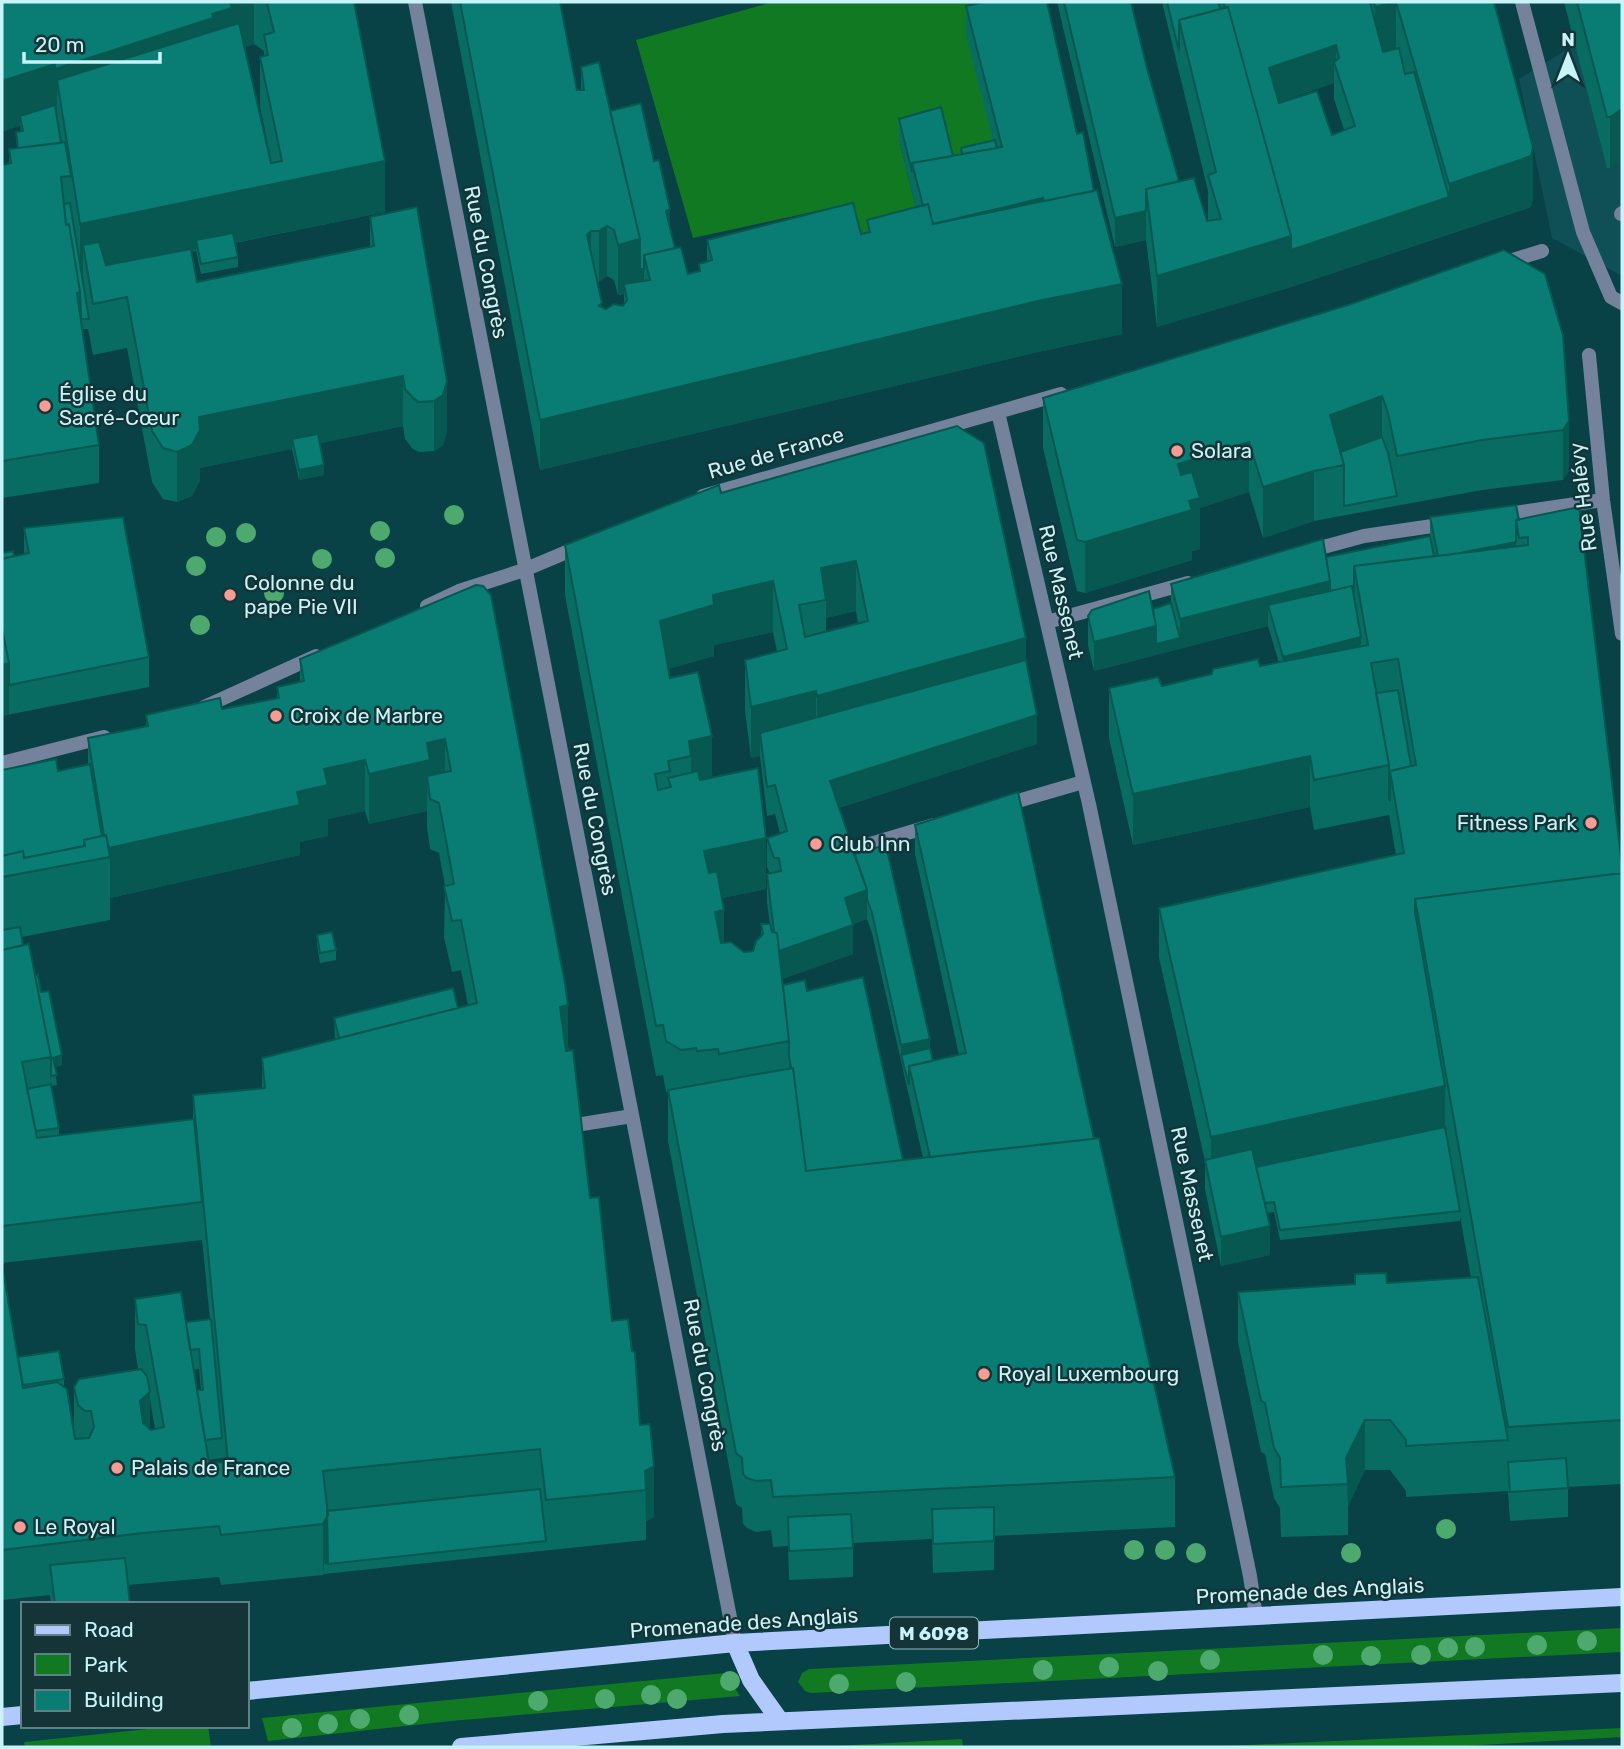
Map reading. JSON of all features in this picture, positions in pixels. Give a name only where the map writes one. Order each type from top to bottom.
[{"type":"main road","name":"Promenade des Anglais","points":[[248,1691],[735,1643],[1622,1597]]},
{"type":"main road","points":[[735,1643],[751,1680],[780,1721]]},
{"type":"main road","points":[[461,1747],[520,1740],[780,1721],[1622,1683]]},
{"type":"main road","points":[[2,1717],[21,1715]]},
{"type":"street","name":"Rue du Congrès","points":[[415,2],[735,1643]]},
{"type":"street","points":[[1522,2],[1583,232],[1611,297],[1622,303]]},
{"type":"street","points":[[1489,267],[1542,251]]},
{"type":"street","name":"Rue Halévy","points":[[1589,355],[1603,500],[1622,634]]},
{"type":"street","name":"Rue de France","points":[[682,502],[1077,390]]},
{"type":"street","name":"Rue Massenet","points":[[998,412],[1089,804],[1250,1576],[1256,1616]]},
{"type":"street","points":[[1482,518],[1603,500]]},
{"type":"street","points":[[1297,554],[1364,536],[1455,522]]},
{"type":"street","points":[[411,613],[459,591],[524,570],[594,540]]},
{"type":"street","points":[[1047,622],[1203,579]]},
{"type":"street","points":[[191,712],[326,652]]},
{"type":"street","points":[[2,763],[116,734]]},
{"type":"street","points":[[994,808],[1083,782]]},
{"type":"street","points":[[867,845],[943,822]]},
{"type":"street","points":[[576,1125],[632,1116]]},
{"type":"shaded area","points":[[1622,15],[1622,276],[1552,238],[1519,79]]},
{"type":"green space","points":[[773,2],[1039,2],[995,150],[961,158],[899,139],[923,236],[840,257],[826,209],[693,238],[636,40]]},
{"type":"green space","points":[[1622,1628],[1622,1652],[811,1693],[805,1691],[798,1682],[802,1673],[809,1669]]},
{"type":"green space","points":[[725,1673],[740,1696],[451,1721],[268,1741],[262,1718]]},
{"type":"green space","points":[[157,1728],[208,1728],[211,1747],[25,1747],[24,1742]]},
{"type":"green space","points":[[1622,1728],[1622,1737],[1446,1747],[1223,1746]]},
{"type":"green space","points":[[962,1739],[963,1747],[817,1747]]},
{"type":"building","points":[[2,2],[230,2],[232,8],[212,14],[213,18],[55,69],[55,64],[2,81]]},
{"type":"building","points":[[266,2],[354,2],[385,161],[80,224],[57,80],[239,23],[271,163],[282,161],[260,57],[268,55],[264,35],[274,32]]},
{"type":"building","points":[[460,2],[560,2],[577,90],[584,90],[581,67],[599,62],[640,239],[618,245],[614,230],[607,226],[587,235],[602,303],[599,306],[606,309],[614,304],[623,306],[627,300],[624,284],[650,280],[644,255],[681,247],[688,274],[700,271],[699,264],[712,260],[707,240],[840,206],[853,203],[861,234],[870,232],[867,220],[928,204],[933,224],[1097,190],[1122,284],[1038,301],[540,420]]},
{"type":"building","points":[[984,2],[1047,2],[1077,134],[1083,132],[1094,191],[1044,201],[1043,198],[933,224],[928,204],[923,206],[912,163],[1002,147],[966,6]]},
{"type":"building","points":[[1064,2],[1131,2],[1179,181],[1146,189],[1146,211],[1115,218]]},
{"type":"building","points":[[1167,2],[1218,2],[1221,9],[1179,20],[1179,51]]},
{"type":"building","points":[[1223,2],[1370,2],[1383,52],[1399,48],[1405,74],[1414,72],[1449,197],[1291,250],[1291,236],[1228,7],[1225,8]],"holes":[[[1336,45],[1339,58],[1334,62],[1355,126],[1332,135],[1317,91],[1279,103],[1269,68]]]},
{"type":"building","points":[[1374,2],[1396,2],[1375,7]]},
{"type":"building","points":[[1396,2],[1494,2],[1533,147],[1531,156],[1449,184]]},
{"type":"building","points":[[1577,2],[1622,2],[1622,109],[1610,117],[1607,117]]},
{"type":"building","points":[[1228,7],[1291,236],[1157,276],[1146,189],[1194,178],[1207,221],[1221,219],[1208,175],[1216,172],[1179,20]]},
{"type":"building","points":[[641,103],[654,161],[659,160],[670,209],[666,211],[675,248],[644,255],[644,269],[640,269],[640,239],[610,111]]},
{"type":"building","points":[[55,105],[61,143],[18,148],[16,132],[23,131],[20,116]]},
{"type":"building","points":[[941,107],[953,156],[912,163],[912,172],[899,119]]},
{"type":"building","points":[[995,140],[997,148],[962,154],[961,148]]},
{"type":"building","name":"Église du Sacré-Cœur","points":[[65,142],[71,176],[61,177],[66,225],[69,224],[80,292],[77,293],[99,445],[2,461],[2,164],[11,163],[9,149]]},
{"type":"building","points":[[70,203],[89,319],[81,319],[80,292],[64,204]]},
{"type":"building","points":[[417,207],[447,381],[443,395],[434,401],[419,402],[405,389],[403,376],[199,417],[200,430],[192,445],[177,452],[163,448],[152,431],[127,297],[93,304],[83,245],[99,242],[106,265],[191,249],[197,282],[374,246],[370,217]]},
{"type":"building","points":[[233,233],[238,257],[201,264],[196,240]]},
{"type":"building","points":[[1504,250],[1545,274],[1563,335],[1569,421],[1563,430],[1482,440],[1397,456],[1382,396],[1330,415],[1344,465],[1263,487],[1249,442],[1178,464],[1181,475],[1192,472],[1200,498],[1189,501],[1192,510],[1085,542],[1077,540],[1043,398],[1348,305]]},
{"type":"building","points":[[957,426],[984,443],[1026,638],[817,696],[816,691],[751,707],[745,660],[787,649],[773,581],[713,595],[714,605],[660,621],[670,678],[698,672],[712,736],[689,741],[691,756],[668,761],[670,771],[655,774],[658,790],[671,787],[668,778],[698,771],[700,780],[758,768],[766,838],[704,851],[709,873],[717,871],[724,910],[715,912],[721,943],[731,942],[744,952],[753,951],[756,941],[763,934],[761,924],[770,924],[772,932],[777,933],[789,1041],[719,1054],[718,1049],[681,1050],[666,1041],[663,1025],[656,1026],[565,545],[719,485],[721,493]],"holes":[[[856,561],[868,621],[805,637],[799,605],[826,600],[821,568]]]},
{"type":"building","points":[[318,434],[324,465],[299,470],[292,439]]},
{"type":"building","points":[[1382,437],[1397,496],[1344,506],[1344,465],[1340,452]]},
{"type":"building","points":[[1516,505],[1519,520],[1516,520],[1516,542],[1438,556],[1430,517]]},
{"type":"building","points":[[1579,507],[1622,873],[1415,899],[1445,1086],[1211,1137],[1159,908],[1404,853],[1390,771],[1416,765],[1398,659],[1371,663],[1389,765],[1314,780],[1310,756],[1133,794],[1109,688],[1158,677],[1162,686],[1212,674],[1213,669],[1258,659],[1260,666],[1368,645],[1354,566],[1528,545],[1528,537],[1519,538],[1516,520]]},
{"type":"building","points":[[123,517],[149,657],[9,685],[9,663],[2,628],[2,559],[29,553],[24,528]]},
{"type":"building","points":[[1430,536],[1434,556],[1354,566],[1354,595],[1352,586],[1330,591],[1326,557]]},
{"type":"building","points":[[1323,539],[1330,581],[1180,619],[1171,584]]},
{"type":"building","points":[[13,551],[14,556],[2,559],[2,553]]},
{"type":"building","points":[[476,585],[483,586],[491,595],[565,983],[568,1005],[560,1007],[566,1051],[573,1050],[590,1198],[599,1197],[612,1321],[628,1319],[632,1351],[635,1352],[640,1425],[650,1424],[654,1466],[645,1471],[646,1490],[546,1500],[540,1449],[323,1471],[328,1515],[323,1524],[221,1535],[219,1526],[2,1550],[2,1276],[23,1388],[57,1382],[67,1389],[75,1439],[89,1438],[94,1427],[91,1411],[85,1411],[78,1405],[74,1387],[79,1379],[141,1369],[147,1376],[150,1392],[140,1401],[143,1423],[151,1430],[164,1427],[146,1325],[138,1324],[135,1299],[181,1292],[209,1463],[228,1462],[193,1095],[265,1088],[262,1058],[477,1003],[461,920],[452,921],[444,886],[454,884],[439,803],[430,799],[427,776],[451,771],[445,739],[427,743],[430,760],[369,774],[365,760],[324,769],[328,785],[297,792],[300,805],[109,848],[106,835],[104,836],[88,738],[148,726],[146,715],[220,698],[222,709],[279,698],[277,687],[304,681],[300,659]]},
{"type":"building","points":[[1352,586],[1361,637],[1283,657],[1268,605]]},
{"type":"building","points":[[1149,591],[1156,626],[1094,642],[1088,616],[1092,610]]},
{"type":"building","points":[[1171,603],[1180,638],[1156,644],[1153,609]]},
{"type":"building","points":[[2,628],[9,663],[2,665]]},
{"type":"building","points":[[1026,660],[1037,715],[830,781],[867,890],[845,898],[853,925],[779,951],[767,874],[781,871],[779,858],[774,858],[767,838],[787,831],[775,785],[767,787],[760,733]]},
{"type":"building","points":[[1398,690],[1411,766],[1390,771],[1390,801],[1389,765],[1376,693]]},
{"type":"building","points":[[56,759],[58,771],[90,764],[102,836],[84,840],[84,846],[24,858],[23,851],[2,856],[2,770]]},
{"type":"building","points":[[1018,792],[1094,1139],[930,1157],[909,1066],[966,1053],[915,825]]},
{"type":"building","points":[[106,835],[110,857],[2,877],[2,856],[23,851],[24,858],[85,846],[84,840]]},
{"type":"building","points":[[886,845],[930,1039],[901,1045],[867,890],[854,854]]},
{"type":"building","points":[[1622,873],[1622,1420],[1508,1427],[1415,899]]},
{"type":"building","points":[[20,927],[23,945],[2,950],[2,930]]},
{"type":"building","points":[[332,932],[336,950],[320,953],[317,935]]},
{"type":"building","points":[[29,944],[51,1057],[22,1062],[37,1138],[194,1119],[202,1202],[2,1226],[2,950]]},
{"type":"building","points":[[38,975],[41,992],[49,991],[62,1055],[53,1058],[57,1075],[51,1076],[51,1057],[35,976]]},
{"type":"building","points":[[863,977],[903,1160],[806,1171],[793,1068],[789,1056],[783,985],[805,980],[807,991]]},
{"type":"building","points":[[453,988],[458,1008],[339,1038],[334,1018]]},
{"type":"building","points":[[930,1048],[933,1061],[909,1066],[909,1085],[901,1055]]},
{"type":"building","points":[[793,1068],[806,1171],[1099,1138],[1175,1477],[773,1497],[771,1480],[756,1481],[743,1474],[742,1458],[736,1453],[668,1090]]},
{"type":"building","points":[[51,1084],[59,1128],[36,1131],[27,1089]]},
{"type":"building","points":[[1445,1127],[1460,1211],[1280,1230],[1274,1202],[1265,1203],[1256,1167]]},
{"type":"building","points":[[1252,1149],[1270,1226],[1221,1237],[1205,1160]]},
{"type":"building","points":[[1386,1273],[1387,1283],[1478,1277],[1508,1440],[1406,1446],[1406,1440],[1390,1420],[1365,1420],[1346,1458],[1348,1484],[1281,1487],[1280,1458],[1274,1448],[1265,1403],[1261,1401],[1238,1292],[1355,1284],[1355,1274]]},
{"type":"building","points":[[211,1319],[222,1438],[205,1440],[197,1390],[203,1390],[199,1349],[190,1350],[186,1322]]},
{"type":"building","points":[[59,1351],[64,1379],[23,1385],[18,1357]]},
{"type":"building","points":[[1566,1458],[1568,1488],[1510,1492],[1508,1462]]},
{"type":"building","points":[[540,1489],[546,1541],[328,1564],[327,1511]]},
{"type":"building","points":[[994,1507],[994,1541],[933,1544],[932,1509]]},
{"type":"building","points":[[851,1514],[853,1548],[789,1551],[788,1517]]},
{"type":"building","points":[[125,1558],[130,1602],[55,1602],[50,1565]]},
{"type":"place","name":"Église du Sacré-Cœur","points":[[45,406]]},
{"type":"place","name":"Solara","points":[[1177,451]]},
{"type":"place","name":"Colonne du pape Pie VII","points":[[230,595]]},
{"type":"place","name":"Croix de Marbre","points":[[276,716]]},
{"type":"place","name":"Fitness Park","points":[[1591,823]]},
{"type":"place","name":"Club Inn","points":[[816,844]]},
{"type":"place","name":"Royal Luxembourg","points":[[984,1374]]},
{"type":"place","name":"Palais de France","points":[[117,1468]]},
{"type":"place","name":"Le Royal","points":[[20,1527]]}]
